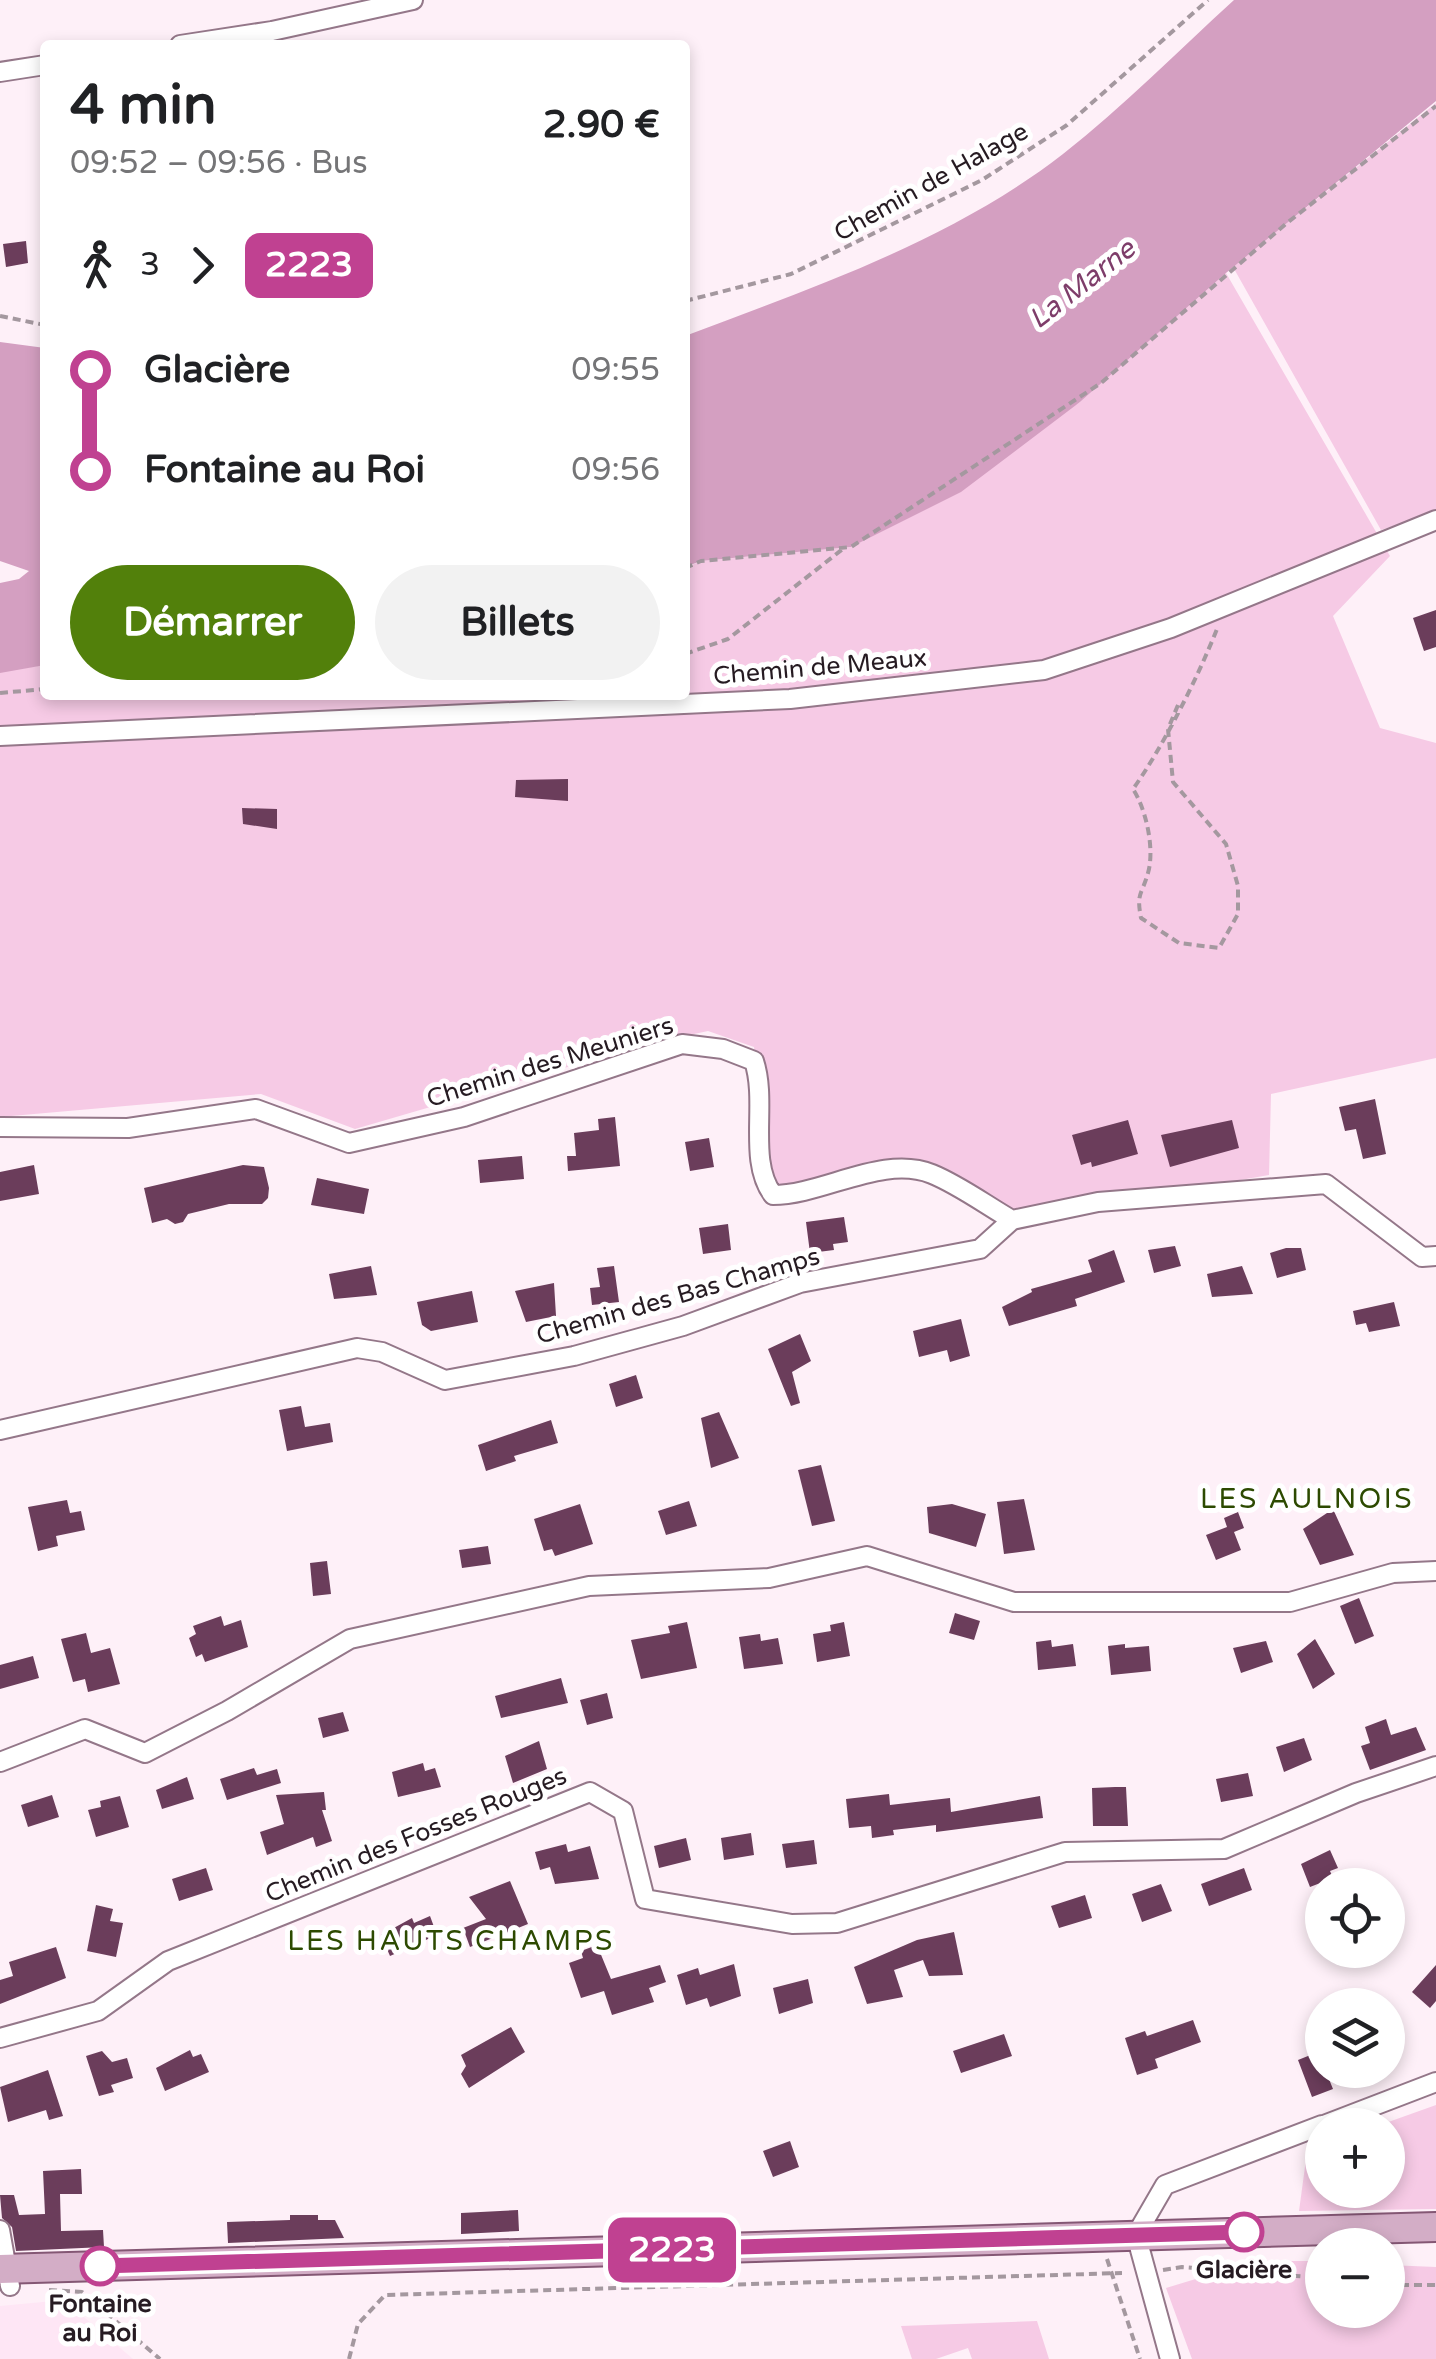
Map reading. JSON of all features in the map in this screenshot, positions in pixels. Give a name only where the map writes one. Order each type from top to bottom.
[{"type":"main road","points":[[5,2278],[140,2268],[1436,2227]]},
{"type":"main road","points":[[5,2278],[50,2282],[140,2268]]},
{"type":"street","points":[[213,40],[413,0]]},
{"type":"street","points":[[0,72],[40,66]]},
{"type":"street","name":"Chemin de Meaux","points":[[0,736],[790,699],[1044,670],[1226,606],[1436,520]]},
{"type":"street","name":"Chemin des Meuniers","points":[[0,1127],[128,1128],[256,1109],[348,1143],[464,1117],[682,1044],[723,1049],[754,1060],[763,1087],[761,1179],[773,1195],[792,1195],[888,1170],[929,1172],[1012,1220]]},
{"type":"street","points":[[1012,1220],[1098,1202],[1326,1184],[1422,1258],[1436,1256]]},
{"type":"street","name":"Chemin des Bas Champs","points":[[0,1430],[358,1348],[382,1352],[445,1380],[574,1356],[682,1326],[800,1283],[980,1249],[1012,1220]]},
{"type":"street","points":[[0,1762],[84,1729],[145,1753],[228,1711],[350,1639],[589,1586],[768,1578],[867,1556],[1014,1602],[1290,1602],[1394,1573],[1436,1571]]},
{"type":"street","name":"Chemin des Fosses Rouges","points":[[0,2038],[98,2012],[168,1961],[590,1792],[623,1812],[645,1898],[792,1924],[837,1923],[1064,1852],[1224,1849],[1356,1793],[1436,1766]]},
{"type":"street","points":[[1368,2108],[1436,2082]]},
{"type":"street","points":[[1170,2359],[1136,2236],[1165,2185],[1305,2132]]},
{"type":"street","points":[[0,2230],[5,2278]]},
{"type":"path","name":"Chemin de Halage","points":[[690,300],[791,274],[982,180],[1068,126],[1208,0]]},
{"type":"path","points":[[690,652],[728,640],[844,548],[951,484],[1101,383],[1287,223],[1436,106]]},
{"type":"path","points":[[0,316],[40,324]]},
{"type":"path","points":[[690,566],[701,561],[844,548]]},
{"type":"path","points":[[1178,705],[1168,729],[1173,782],[1226,844],[1238,886],[1238,914],[1219,948],[1179,943],[1141,918],[1137,896],[1150,871],[1145,812],[1133,788],[1153,761],[1178,705],[1226,606]]},
{"type":"path","points":[[0,693],[40,689]]},
{"type":"path","points":[[1100,2236],[1140,2359]]},
{"type":"path","points":[[1156,2271],[1182,2268],[1305,2277]]},
{"type":"path","points":[[349,2359],[358,2324],[385,2295],[1122,2274]]},
{"type":"path","points":[[50,2282],[49,2293],[82,2292],[160,2359]]},
{"type":"path","points":[[1405,2285],[1436,2285]]},
{"type":"shaded area","points":[[1436,103],[1436,512],[1381,530],[1233,267]]},
{"type":"shaded area","points":[[1226,273],[1390,556],[1333,616],[1380,728],[1436,743],[1436,1058],[1271,1094],[1269,1175],[1012,1220],[929,1172],[773,1195],[754,1047],[708,1031],[643,1045],[355,1129],[261,1094],[0,1117],[0,671],[40,666],[40,700],[690,700],[690,566],[701,561],[852,547],[1080,402]]},
{"type":"shaded area","points":[[1436,2105],[1436,2209],[1299,2211],[1305,2167],[1305,2208],[1405,2208],[1405,2116]]},
{"type":"shaded area","points":[[1255,2261],[1305,2261],[1305,2328],[1405,2328],[1405,2266],[1436,2267],[1436,2359],[1192,2359],[1166,2288]]},
{"type":"shaded area","points":[[64,2300],[133,2359],[0,2359],[0,2306]]},
{"type":"shaded area","points":[[1037,2321],[1049,2359],[972,2359],[968,2348],[936,2359],[912,2359],[901,2326]]},
{"type":"water","name":"La Marne","points":[[1234,0],[1436,0],[1436,101],[1226,273],[1080,402],[961,492],[851,547],[690,565],[690,334],[881,259],[929,236],[1020,185],[1107,117]]},
{"type":"water","points":[[0,342],[40,347],[40,666],[0,673],[0,583],[19,579],[29,571],[0,561]]},
{"type":"building","points":[[26,241],[28,263],[6,267],[3,244]]},
{"type":"building","points":[[1436,610],[1436,647],[1424,651],[1413,618]]},
{"type":"building","points":[[568,779],[568,801],[515,797],[516,780]]},
{"type":"building","points":[[242,808],[277,809],[277,829],[243,824]]},
{"type":"building","points":[[1375,1099],[1386,1154],[1363,1159],[1356,1129],[1345,1131],[1339,1107]]},
{"type":"building","points":[[615,1117],[620,1166],[568,1171],[567,1156],[576,1156],[574,1133],[599,1130],[598,1119]]},
{"type":"building","points":[[1128,1120],[1138,1154],[1092,1167],[1091,1162],[1081,1165],[1072,1135]]},
{"type":"building","points":[[1232,1120],[1239,1148],[1170,1167],[1161,1135]]},
{"type":"building","points":[[709,1138],[714,1167],[690,1171],[685,1142]]},
{"type":"building","points":[[522,1156],[524,1179],[480,1183],[478,1160]]},
{"type":"building","points":[[34,1165],[39,1194],[0,1201],[0,1172]]},
{"type":"building","points":[[243,1165],[264,1167],[269,1188],[268,1198],[262,1204],[229,1204],[188,1214],[183,1222],[175,1224],[167,1219],[152,1223],[144,1188]]},
{"type":"building","points":[[317,1178],[369,1189],[364,1214],[311,1205]]},
{"type":"building","points":[[844,1217],[848,1242],[833,1244],[834,1250],[810,1253],[806,1222]]},
{"type":"building","points":[[728,1224],[731,1250],[703,1254],[699,1228]]},
{"type":"building","points":[[1175,1246],[1181,1266],[1154,1273],[1148,1250]]},
{"type":"building","points":[[1301,1248],[1306,1270],[1277,1278],[1270,1253]]},
{"type":"building","points":[[1114,1250],[1125,1282],[1075,1299],[1077,1306],[1009,1326],[1002,1307],[1032,1292],[1031,1289],[1092,1272],[1088,1260]]},
{"type":"building","points":[[371,1266],[377,1295],[334,1299],[329,1274]]},
{"type":"building","points":[[614,1266],[619,1302],[592,1305],[590,1288],[600,1287],[597,1268]]},
{"type":"building","points":[[1242,1266],[1253,1294],[1212,1297],[1207,1274]]},
{"type":"building","points":[[554,1283],[556,1316],[526,1322],[515,1291]]},
{"type":"building","points":[[472,1291],[478,1322],[431,1331],[422,1325],[417,1302]]},
{"type":"building","points":[[1394,1302],[1400,1326],[1369,1332],[1366,1323],[1356,1325],[1353,1311]]},
{"type":"building","points":[[961,1319],[970,1356],[950,1362],[947,1350],[919,1357],[913,1331]]},
{"type":"building","points":[[800,1334],[811,1361],[792,1372],[800,1403],[791,1406],[768,1349]]},
{"type":"building","points":[[636,1375],[643,1398],[616,1407],[609,1384]]},
{"type":"building","points":[[301,1406],[305,1427],[330,1423],[333,1442],[287,1451],[279,1410]]},
{"type":"building","points":[[719,1412],[739,1458],[711,1468],[701,1418]]},
{"type":"building","points":[[551,1420],[558,1443],[514,1456],[516,1461],[486,1471],[478,1445]]},
{"type":"building","points":[[821,1465],[835,1521],[812,1526],[798,1470]]},
{"type":"building","points":[[1024,1499],[1035,1550],[1004,1554],[997,1502]]},
{"type":"building","points":[[67,1500],[70,1513],[81,1511],[85,1530],[56,1536],[58,1546],[38,1551],[28,1507]]},
{"type":"building","points":[[689,1501],[697,1526],[666,1535],[658,1511]]},
{"type":"building","points":[[580,1504],[593,1544],[555,1556],[552,1549],[544,1551],[534,1519]]},
{"type":"building","points":[[952,1504],[986,1514],[976,1547],[929,1533],[927,1507]]},
{"type":"building","points":[[1333,1509],[1354,1555],[1320,1565],[1303,1529]]},
{"type":"building","points":[[1238,1512],[1244,1528],[1234,1532],[1241,1550],[1216,1560],[1206,1535],[1227,1527],[1224,1518]]},
{"type":"building","points":[[488,1546],[491,1564],[462,1568],[459,1550]]},
{"type":"building","points":[[327,1561],[331,1594],[313,1596],[310,1563]]},
{"type":"building","points":[[1359,1598],[1374,1636],[1355,1644],[1340,1606]]},
{"type":"building","points":[[955,1613],[980,1621],[974,1640],[949,1633]]},
{"type":"building","points":[[221,1616],[224,1626],[241,1620],[248,1647],[205,1662],[202,1654],[196,1657],[189,1638],[196,1634],[193,1626]]},
{"type":"building","points":[[687,1622],[697,1668],[641,1679],[631,1640],[670,1633],[668,1626]]},
{"type":"building","points":[[844,1622],[850,1656],[817,1662],[813,1634],[831,1631],[830,1625]]},
{"type":"building","points":[[86,1633],[91,1653],[110,1648],[120,1684],[88,1692],[85,1679],[73,1682],[61,1639]]},
{"type":"building","points":[[760,1634],[761,1641],[778,1638],[783,1664],[744,1669],[739,1637]]},
{"type":"building","points":[[1315,1639],[1335,1674],[1313,1689],[1297,1654]]},
{"type":"building","points":[[1051,1640],[1052,1647],[1073,1644],[1076,1666],[1038,1670],[1036,1642]]},
{"type":"building","points":[[1266,1641],[1273,1662],[1241,1673],[1233,1648]]},
{"type":"building","points":[[1125,1644],[1125,1648],[1149,1646],[1151,1671],[1111,1675],[1108,1646]]},
{"type":"building","points":[[33,1656],[39,1678],[0,1689],[0,1665]]},
{"type":"building","points":[[561,1678],[568,1703],[501,1718],[495,1696]]},
{"type":"building","points":[[607,1693],[613,1718],[587,1725],[580,1700]]},
{"type":"building","points":[[343,1712],[349,1731],[323,1738],[318,1718]]},
{"type":"building","points":[[1386,1719],[1391,1735],[1416,1727],[1426,1750],[1370,1770],[1361,1746],[1370,1743],[1365,1727]]},
{"type":"building","points":[[1304,1738],[1312,1760],[1284,1772],[1276,1747]]},
{"type":"building","points":[[539,1741],[547,1769],[513,1783],[505,1756]]},
{"type":"building","points":[[423,1763],[425,1771],[435,1768],[441,1787],[398,1797],[392,1772]]},
{"type":"building","points":[[254,1768],[257,1775],[277,1769],[281,1783],[227,1800],[220,1779]]},
{"type":"building","points":[[1248,1773],[1253,1796],[1221,1802],[1216,1779]]},
{"type":"building","points":[[187,1777],[194,1799],[162,1809],[156,1790]]},
{"type":"building","points":[[1126,1787],[1128,1826],[1093,1826],[1092,1788]]},
{"type":"building","points":[[324,1792],[326,1810],[322,1810],[332,1841],[316,1847],[313,1837],[267,1855],[260,1832],[284,1824],[276,1795]]},
{"type":"building","points":[[889,1794],[890,1805],[950,1798],[951,1812],[1040,1796],[1043,1818],[936,1832],[936,1825],[893,1830],[894,1835],[872,1838],[871,1826],[849,1828],[846,1799]]},
{"type":"building","points":[[52,1795],[59,1817],[28,1827],[21,1805]]},
{"type":"building","points":[[120,1796],[129,1827],[96,1837],[88,1810],[101,1807],[100,1801]]},
{"type":"building","points":[[751,1833],[754,1855],[724,1860],[721,1838]]},
{"type":"building","points":[[686,1838],[691,1860],[659,1868],[654,1846]]},
{"type":"building","points":[[814,1840],[817,1864],[786,1868],[782,1844]]},
{"type":"building","points":[[566,1844],[568,1852],[590,1846],[599,1879],[555,1884],[550,1867],[540,1870],[535,1852]]},
{"type":"building","points":[[1330,1850],[1338,1868],[1305,1868],[1305,1874],[1301,1864]]},
{"type":"building","points":[[206,1868],[213,1890],[179,1901],[172,1879]]},
{"type":"building","points":[[1244,1868],[1252,1890],[1209,1906],[1201,1884]]},
{"type":"building","points":[[510,1881],[528,1924],[470,1947],[463,1928],[486,1919],[469,1897]]},
{"type":"building","points":[[1161,1884],[1172,1911],[1142,1922],[1132,1894]]},
{"type":"building","points":[[1085,1895],[1092,1918],[1059,1928],[1051,1906]]},
{"type":"building","points":[[96,1905],[113,1909],[110,1921],[123,1923],[116,1957],[87,1951]]},
{"type":"building","points":[[430,1916],[437,1935],[390,1956],[381,1935],[412,1918],[414,1923]]},
{"type":"building","points":[[954,1932],[963,1975],[929,1976],[923,1960],[894,1970],[903,1997],[867,2004],[854,1967],[917,1940]]},
{"type":"building","points":[[597,1945],[611,1979],[660,1965],[666,1982],[649,1988],[654,2002],[612,2015],[604,1991],[581,1998],[569,1963],[583,1958],[581,1951]]},
{"type":"building","points":[[56,1947],[66,1978],[0,2004],[0,1980],[13,1976],[9,1962]]},
{"type":"building","points":[[734,1964],[741,1996],[710,2007],[707,1998],[686,2005],[677,1975],[698,1968],[700,1975]]},
{"type":"building","points":[[1436,1965],[1436,2001],[1430,2008],[1412,1992]]},
{"type":"building","points":[[808,1979],[813,2003],[779,2014],[773,1988]]},
{"type":"building","points":[[1193,2020],[1201,2042],[1155,2059],[1158,2068],[1137,2075],[1125,2038],[1145,2031],[1147,2036]]},
{"type":"building","points":[[511,2027],[525,2052],[469,2088],[461,2074],[466,2066],[461,2055]]},
{"type":"building","points":[[1004,2034],[1012,2056],[961,2073],[953,2051]]},
{"type":"building","points":[[190,2050],[193,2057],[201,2054],[209,2072],[165,2091],[156,2068]]},
{"type":"building","points":[[102,2051],[112,2062],[127,2058],[133,2078],[111,2085],[114,2092],[99,2096],[86,2056]]},
{"type":"building","points":[[1305,2057],[1305,2078],[1298,2060]]},
{"type":"building","points":[[48,2070],[63,2116],[49,2120],[46,2110],[8,2122],[0,2087]]},
{"type":"building","points":[[1309,2088],[1333,2088],[1333,2089],[1312,2097]]},
{"type":"building","points":[[790,2141],[799,2167],[773,2177],[763,2151]]},
{"type":"building","points":[[81,2169],[82,2194],[60,2194],[61,2231],[103,2230],[104,2247],[16,2251],[12,2227],[2,2218],[0,2195],[14,2195],[19,2215],[45,2214],[43,2171]]},
{"type":"building","points":[[518,2210],[519,2231],[461,2234],[461,2213]]},
{"type":"building","points":[[290,2215],[318,2215],[318,2220],[335,2220],[344,2238],[228,2243],[227,2222],[290,2220]]},
{"type":"bus line","name":"2223","points":[[100,2266],[140,2268],[1244,2232]]},
{"type":"place","name":"Glacière","points":[[1244,2232]]},
{"type":"place","name":"Fontaine au Roi","points":[[100,2266]]},
{"type":"district","name":"LES AULNOIS","points":[[1307,1499]]},
{"type":"district","name":"LES HAUTS CHAMPS","points":[[451,1941]]}]
